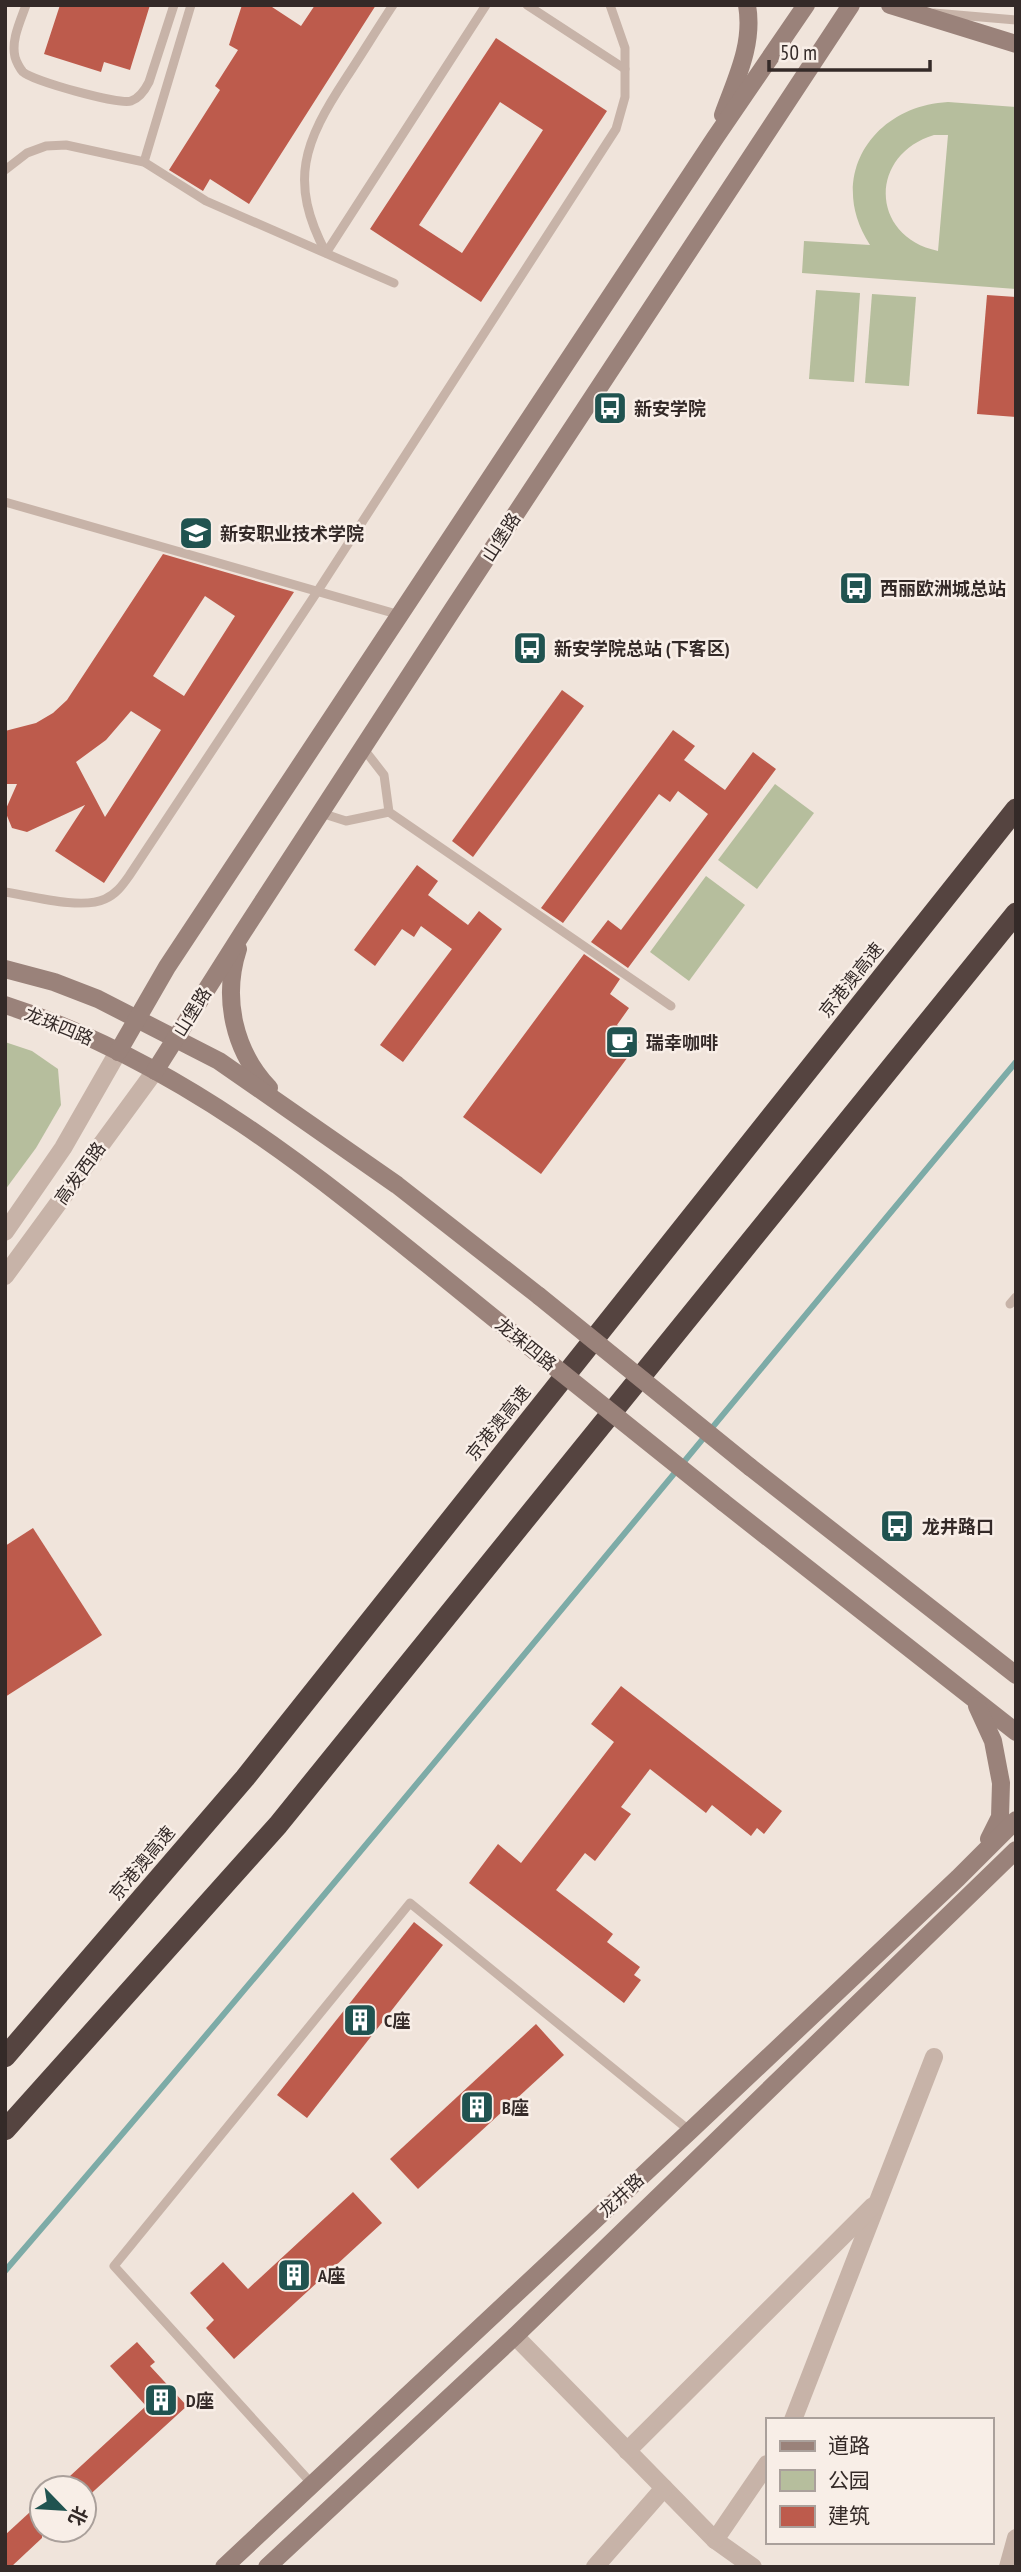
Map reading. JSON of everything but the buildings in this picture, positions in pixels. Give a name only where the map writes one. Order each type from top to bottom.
[{"type":"highway","name":"京港澳高速","points":[[5,2057],[245,1778],[1016,809]]},
{"type":"highway","points":[[5,2130],[278,1825],[1016,913]]},
{"type":"main road","points":[[715,138],[749,39],[747,5]]},
{"type":"main road","points":[[118,1052],[167,967],[715,138],[806,5]]},
{"type":"main road","name":"山堡路","points":[[155,1071],[363,748],[851,5]]},
{"type":"main road","points":[[890,5],[1016,44]]},
{"type":"main road","points":[[243,932],[234,960],[230,990],[234,1024],[242,1050],[257,1075],[290,1111]]},
{"type":"main road","name":"龙珠四路","points":[[5,970],[54,982],[98,999],[219,1061],[397,1185],[750,1467],[1007,1661],[1016,1675]]},
{"type":"main road","name":"龙珠四路","points":[[5,1005],[79,1033],[155,1071],[248,1128],[322,1180],[723,1502],[1016,1732]]},
{"type":"main road","points":[[958,1878],[988,1840],[1000,1817],[1001,1783],[997,1755],[989,1729],[977,1706],[960,1689]]},
{"type":"main road","name":"龙井路","points":[[224,2567],[690,2131],[1016,1820]]},
{"type":"main road","name":"龙井路","points":[[268,2567],[515,2336],[1016,1850]]},
{"type":"main road","points":[[978,1888],[1016,1867]]},
{"type":"street","name":"高发西路","points":[[5,1232],[63,1148],[118,1052]]},
{"type":"street","name":"高发西路","points":[[5,1276],[155,1071]]},
{"type":"street","points":[[794,2418],[934,2057]]},
{"type":"street","points":[[628,2451],[878,2201]]},
{"type":"street","points":[[515,2336],[715,2540],[753,2567]]},
{"type":"street","points":[[715,2540],[766,2465]]},
{"type":"street","points":[[595,2567],[664,2487]]},
{"type":"street","points":[[1009,2567],[1016,2538]]},
{"type":"lane","points":[[26,5],[9,44],[23,72],[119,103],[133,101],[149,82],[174,5]]},
{"type":"lane","points":[[144,162],[191,5]]},
{"type":"lane","points":[[326,253],[307,209],[304,186],[311,138],[321,116],[393,5]]},
{"type":"lane","points":[[326,253],[486,5]]},
{"type":"lane","points":[[527,5],[625,69]]},
{"type":"lane","points":[[5,892],[88,904],[105,900],[119,890],[317,592],[616,129],[625,97],[625,48],[610,5]]},
{"type":"lane","points":[[919,12],[1016,20]]},
{"type":"lane","points":[[5,170],[27,153],[46,146],[66,145],[144,162],[206,201],[394,283]]},
{"type":"lane","points":[[5,502],[400,615]]},
{"type":"lane","points":[[363,748],[384,775],[389,812]]},
{"type":"lane","points":[[321,813],[346,821],[389,812],[671,1006]]},
{"type":"lane","points":[[313,2485],[114,2266],[410,1903],[690,2131]]},
{"type":"green space","points":[[948,102],[1016,107],[1016,289],[802,273],[804,241],[870,245],[858,220],[853,195],[855,171],[864,150],[878,131],[898,117],[921,107]],"holes":[[[934,135],[948,135],[938,251],[916,243],[899,230],[889,213],[886,195],[888,177],[897,160],[912,145]]]},
{"type":"green space","points":[[816,290],[860,293],[854,382],[809,379]]},
{"type":"green space","points":[[872,294],[916,297],[909,386],[865,383]]},
{"type":"green space","points":[[775,784],[814,813],[757,889],[718,860]]},
{"type":"green space","points":[[706,876],[745,905],[689,981],[650,952]]},
{"type":"green space","points":[[5,1042],[32,1051],[58,1069],[61,1105],[36,1148],[5,1190]]},
{"type":"waterway","points":[[5,2271],[387,1820],[1016,1062]]},
{"type":"place","name":"新安学院","points":[[610,408]]},
{"type":"place","name":"新安职业技术学院","points":[[196,533]]},
{"type":"place","name":"西丽欧洲城总站","points":[[856,588]]},
{"type":"place","name":"新安学院总站 (下客区)","points":[[530,648]]},
{"type":"place","name":"瑞幸咖啡","points":[[622,1042]]},
{"type":"place","name":"龙井路口","points":[[897,1526]]},
{"type":"place","name":"C座","points":[[360,2020]]},
{"type":"place","name":"B座","points":[[477,2107]]},
{"type":"place","name":"A座","points":[[294,2275]]},
{"type":"place","name":"D座","points":[[161,2400]]}]
